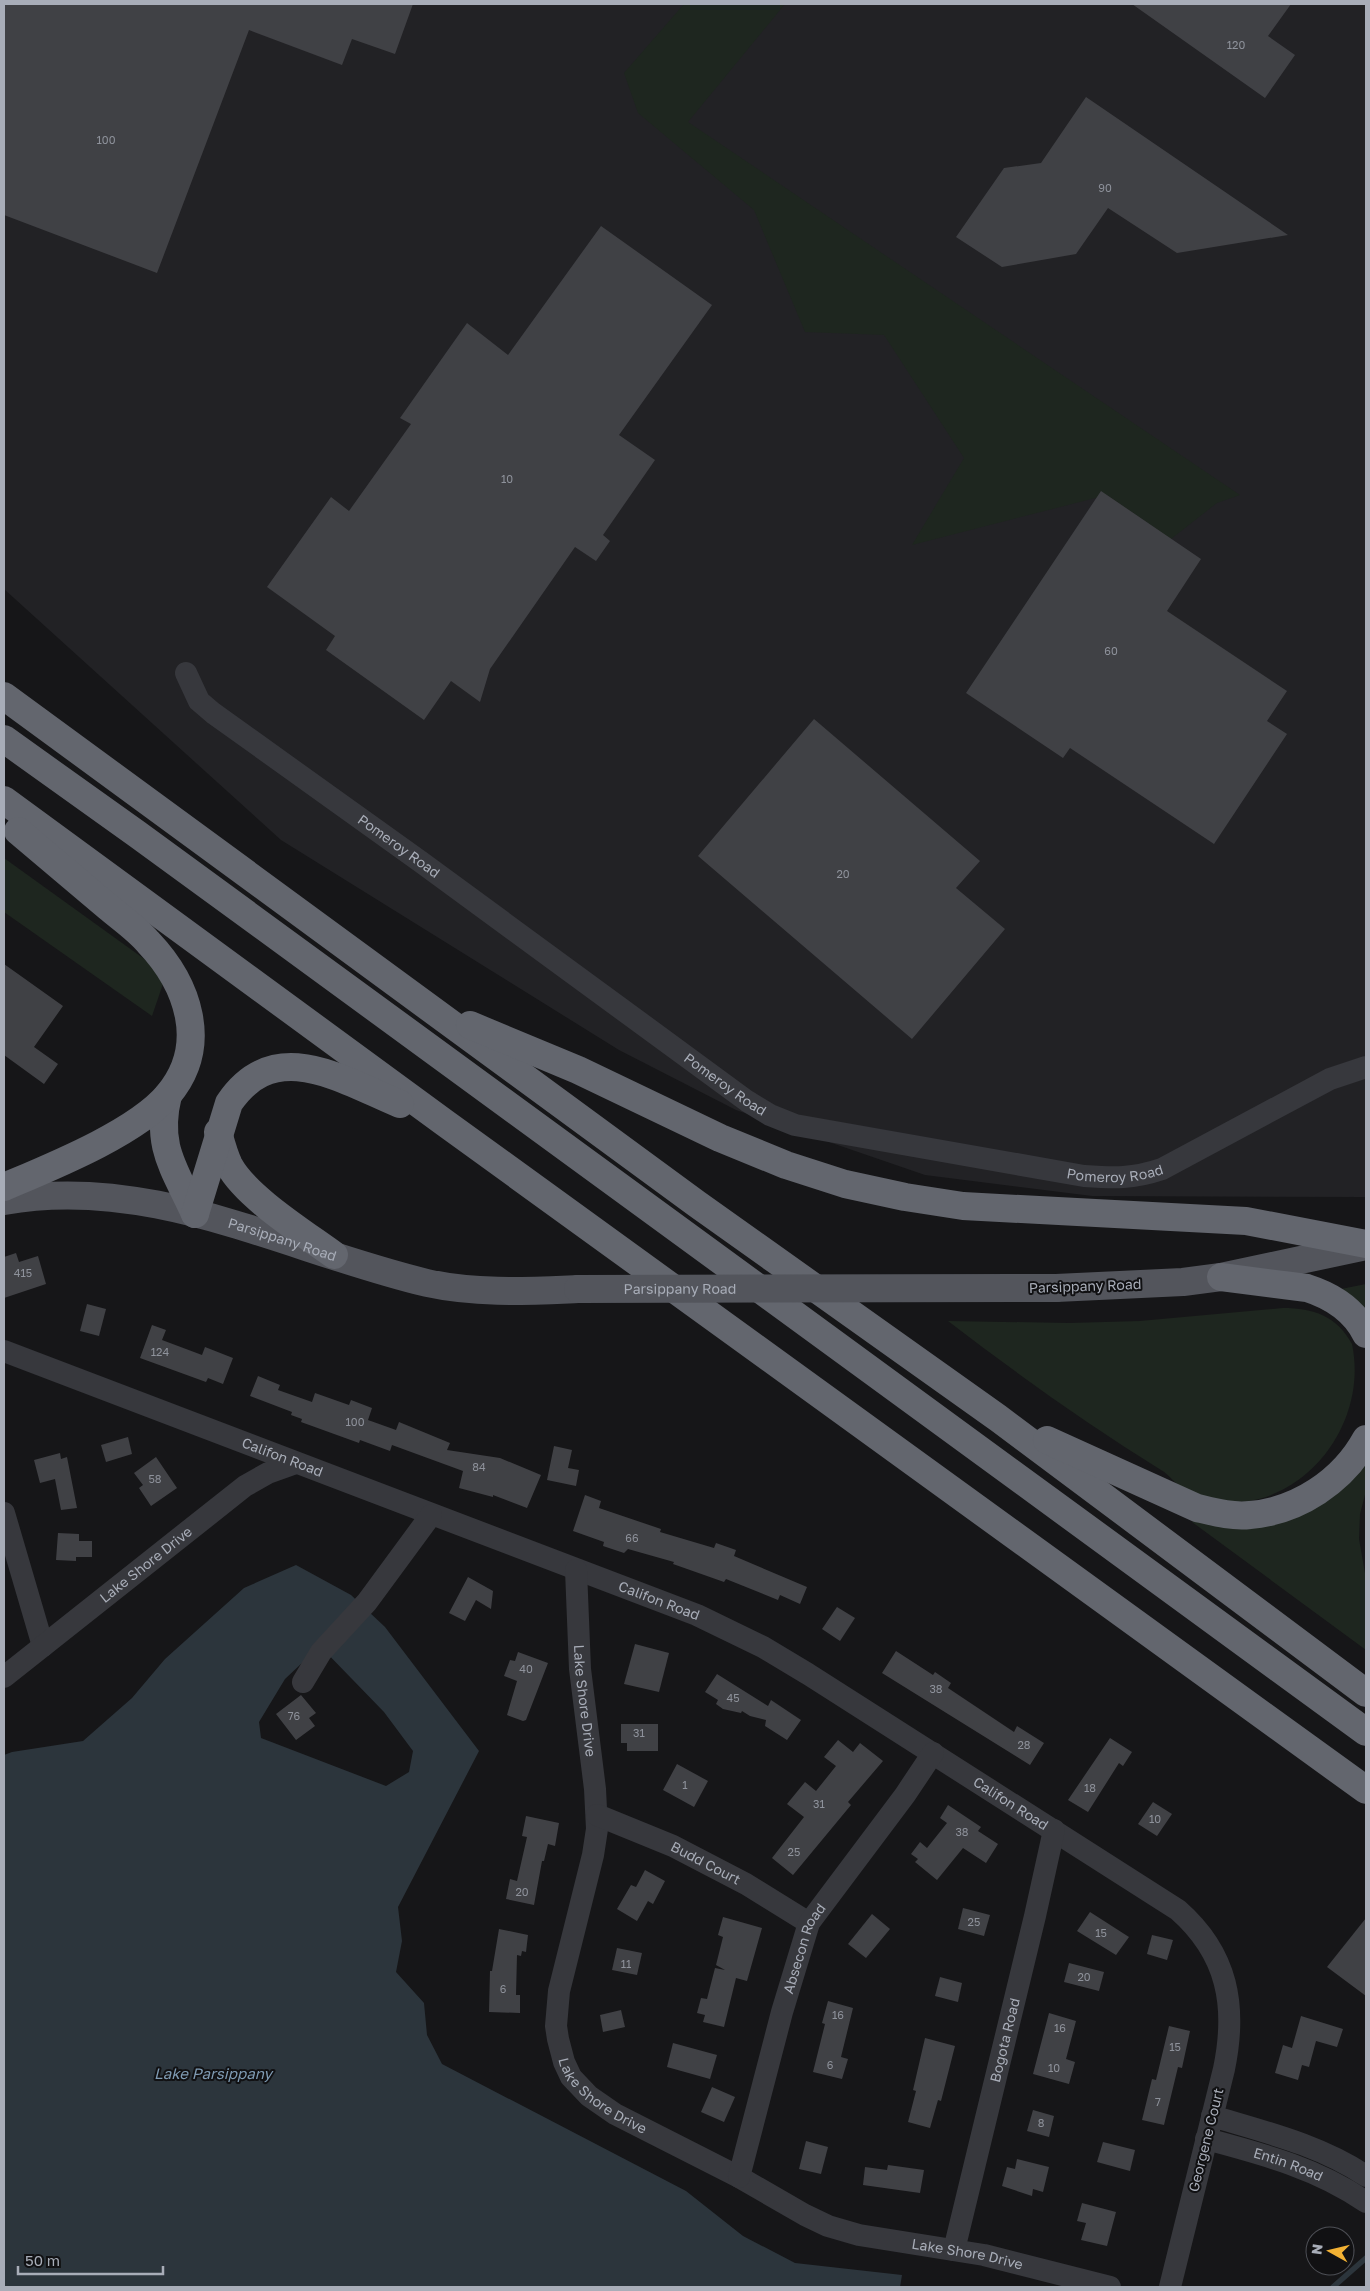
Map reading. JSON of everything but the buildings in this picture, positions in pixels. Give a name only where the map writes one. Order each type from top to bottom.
[{"type":"highway","points":[[4,696],[697,1204],[998,1418],[1366,1693]]},
{"type":"highway","points":[[4,739],[137,834],[1366,1732]]},
{"type":"highway","points":[[4,800],[444,1123],[1366,1790]]},
{"type":"highway","points":[[4,819],[148,942],[178,983],[188,1008],[191,1034],[184,1069],[168,1095],[163,1114],[162,1135],[165,1148],[195,1214]]},
{"type":"highway","points":[[431,1009],[578,1070],[720,1138],[786,1165],[845,1184],[905,1197],[963,1206],[1246,1221],[1366,1245]]},
{"type":"highway","points":[[195,1214],[218,1132],[229,1103],[246,1082],[269,1069],[295,1066],[321,1070],[444,1123]]},
{"type":"highway","points":[[4,1187],[53,1167],[130,1126],[168,1095]]},
{"type":"highway","points":[[218,1132],[224,1154],[238,1177],[267,1206],[334,1255]]},
{"type":"highway","points":[[1221,1277],[1307,1288],[1320,1292],[1340,1303],[1353,1314],[1366,1334]]},
{"type":"highway","points":[[998,1418],[1197,1508],[1223,1514],[1249,1516],[1276,1511],[1300,1502],[1322,1488],[1343,1470],[1366,1439]]},
{"type":"highway","points":[[1342,1772],[1366,1795]]},
{"type":"main road","name":"Parsippany Road","points":[[4,1201],[54,1196],[94,1196],[134,1200],[262,1232],[421,1281],[455,1287],[508,1292],[578,1289],[1056,1288],[1183,1282],[1221,1277],[1366,1245]]},
{"type":"street","name":"Pomeroy Road","points":[[186,673],[199,701],[213,713],[422,862],[747,1101],[794,1125],[1084,1176],[1124,1178],[1144,1175],[1162,1169],[1330,1079],[1366,1067]]},
{"type":"street","name":"Califon Road","points":[[4,1351],[696,1615],[764,1647],[1178,1910],[1191,1922],[1208,1943],[1220,1966],[1228,1992]]},
{"type":"street","name":"Lake Shore Drive","points":[[4,1678],[245,1486],[268,1473],[296,1463]]},
{"type":"street","points":[[4,1513],[43,1646]]},
{"type":"street","points":[[303,1682],[321,1652],[368,1602],[431,1515]]},
{"type":"street","name":"Lake Shore Drive","points":[[576,1570],[580,1669],[597,1815],[593,1855],[559,1992],[556,2026],[564,2062],[578,2086],[615,2114],[739,2177],[828,2226],[859,2235],[984,2255],[1110,2287]]},
{"type":"street","name":"Absecon Road","points":[[739,2177],[782,2012],[809,1922],[933,1753]]},
{"type":"street","name":"Budd Court","points":[[597,1815],[673,1846],[746,1884],[809,1922]]},
{"type":"street","name":"Bogota Road","points":[[954,2250],[1033,1926],[1054,1830]]},
{"type":"street","name":"Georgene Court","points":[[1170,2287],[1229,2044],[1231,2023],[1228,1992]]},
{"type":"street","name":"Entin Road","points":[[1212,2116],[1315,2149],[1366,2176]]},
{"type":"street","name":"Entin Road","points":[[1206,2139],[1279,2158],[1333,2181],[1366,2202]]},
{"type":"shaded area","points":[[4,4],[1366,4],[1366,1197],[1092,1196],[925,1175],[736,1110],[619,1050],[281,840],[4,589]]},
{"type":"shaded area","points":[[684,4],[785,4],[688,122],[1240,495],[1217,503],[1171,539],[1107,495],[912,545],[964,458],[884,335],[805,332],[754,210],[638,113],[624,73]]},
{"type":"shaded area","points":[[4,858],[154,966],[165,978],[152,1016],[4,912]]},
{"type":"shaded area","points":[[1366,1284],[1366,1319],[1341,1289]]},
{"type":"shaded area","points":[[1283,1308],[1314,1312],[1331,1320],[1346,1334],[1352,1344],[1355,1376],[1349,1407],[1337,1436],[1320,1461],[1298,1481],[1271,1495],[1243,1502],[1212,1500],[1184,1490],[1164,1472],[1053,1398],[948,1321],[1069,1323],[1140,1321]]},
{"type":"shaded area","points":[[1366,1450],[1366,1491],[1360,1514],[1359,1539],[1366,1579],[1366,1650],[1192,1522],[1195,1519],[1244,1526]]},
{"type":"water","name":"Lake Parsippany","points":[[296,1565],[351,1595],[385,1627],[479,1751],[398,1907],[402,1941],[396,1972],[424,2003],[427,2035],[442,2064],[686,2191],[743,2236],[795,2263],[902,2275],[900,2287],[4,2287],[4,1755],[12,1752],[83,1741],[132,1698],[165,1659],[244,1588]],"holes":[[[320,1646],[384,1712],[413,1751],[409,1772],[386,1786],[261,1738],[259,1722],[285,1679]]]},
{"type":"waterway","points":[[1333,2287],[1366,2258]]}]
